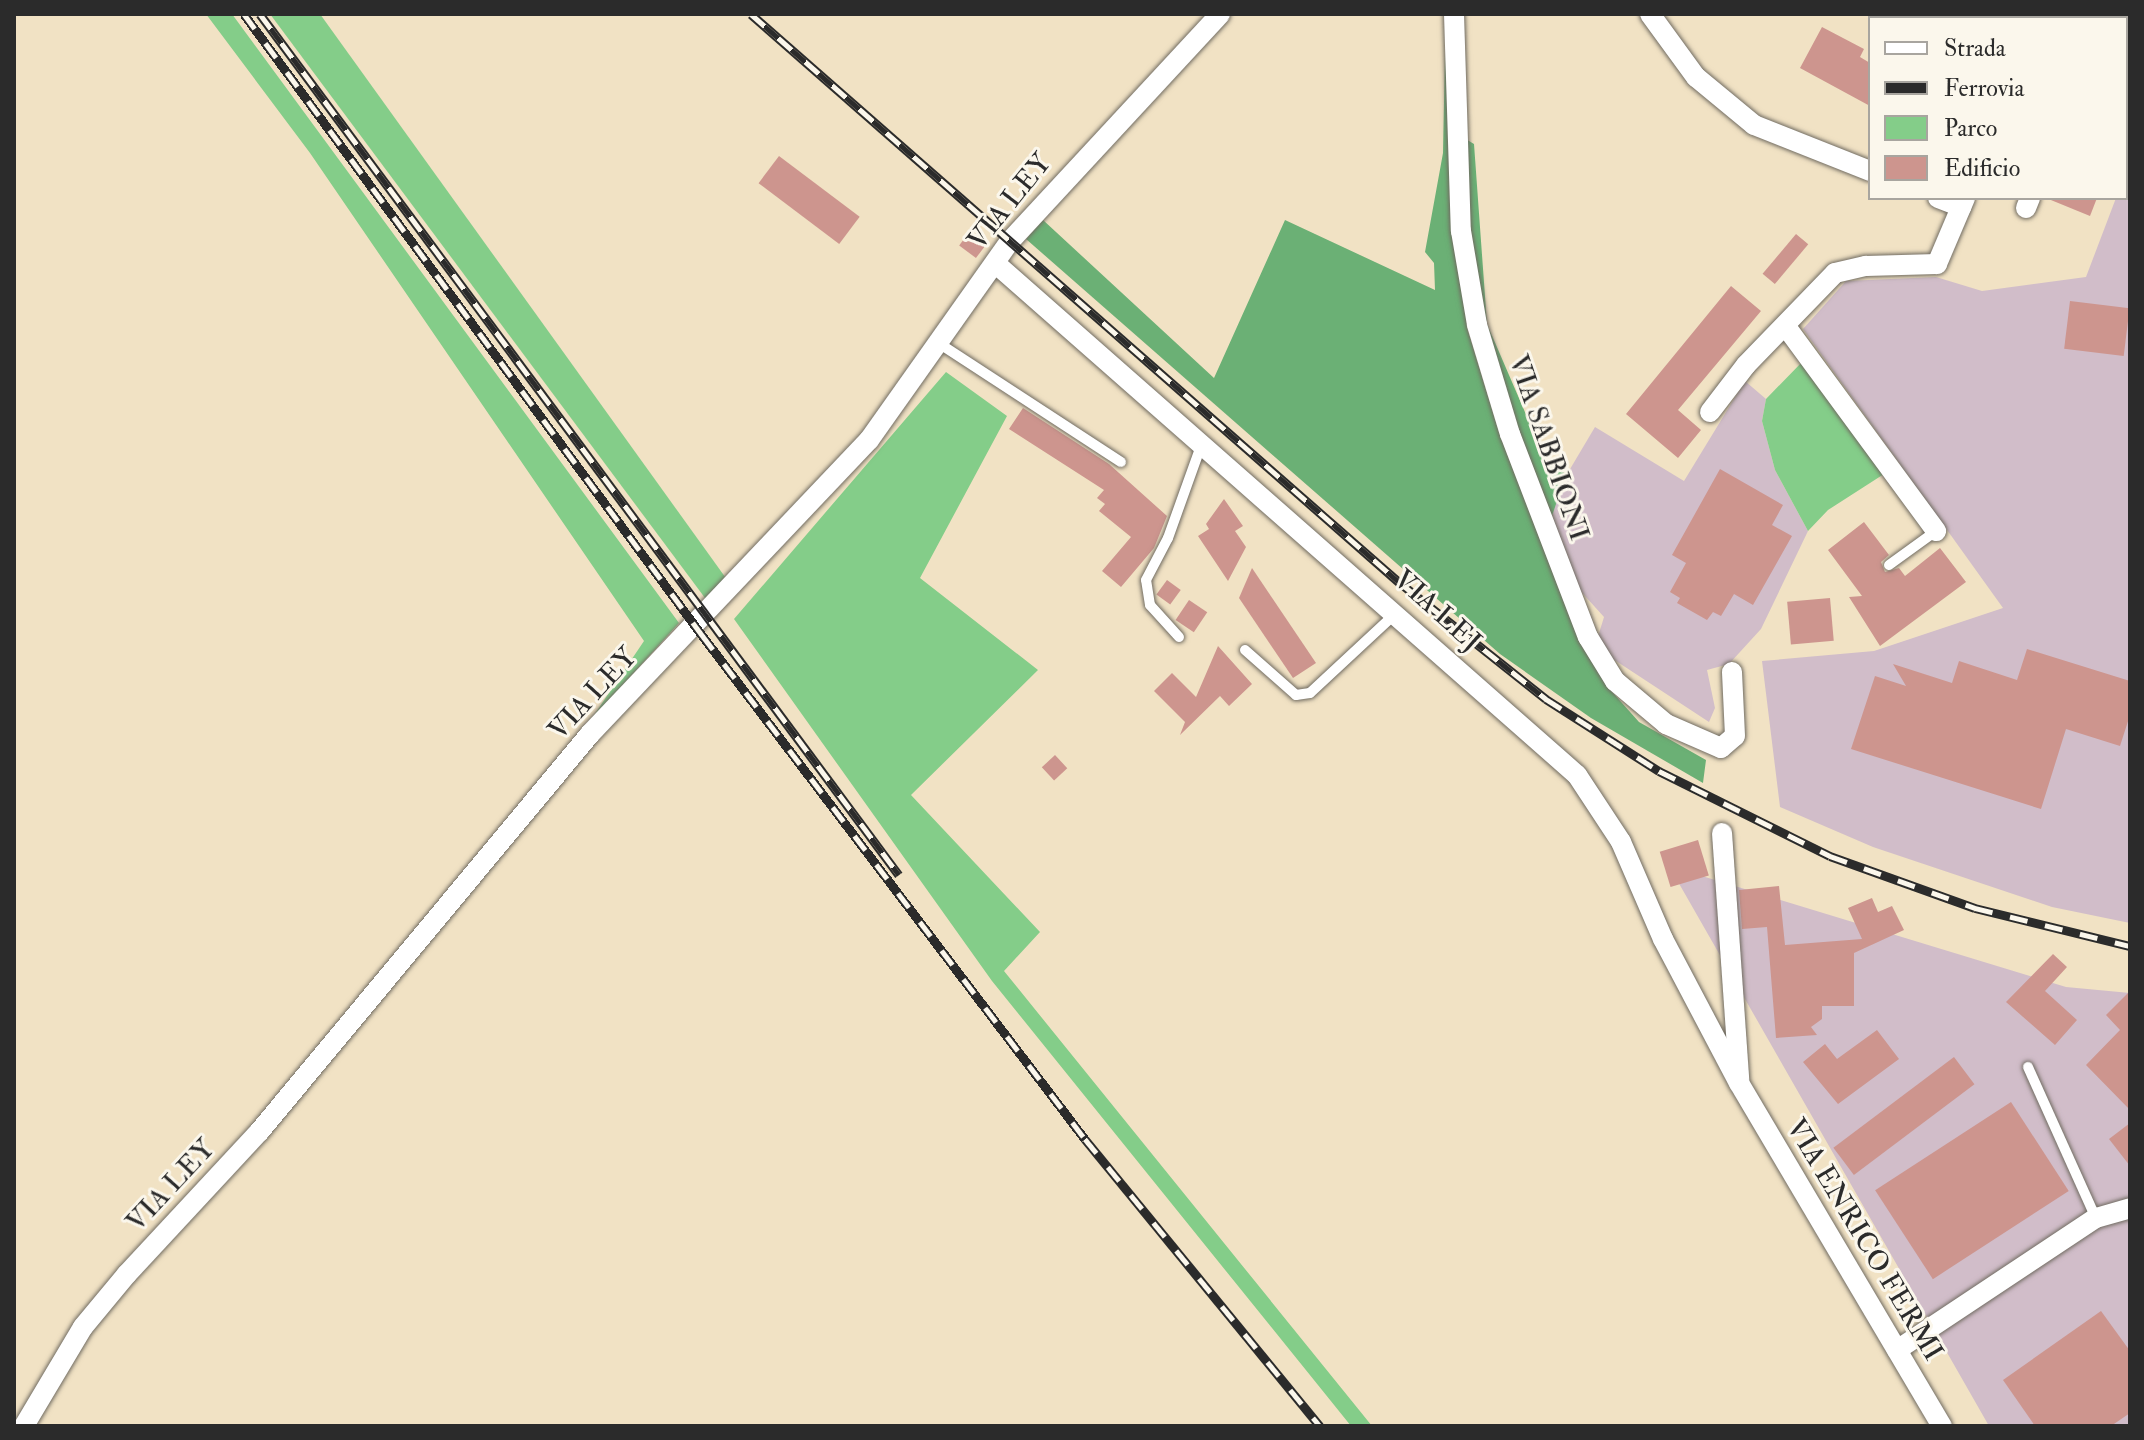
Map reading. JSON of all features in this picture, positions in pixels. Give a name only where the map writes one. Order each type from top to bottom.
[{"type":"street","name":"VIA LEY","points":[[24,1426],[83,1327],[127,1274],[259,1132],[590,734],[869,440],[995,263],[1069,173],[1220,14]]},
{"type":"street","name":"VIA SABBIONI","points":[[1454,14],[1461,231],[1477,325],[1510,434],[1588,637],[1615,681],[1666,724],[1721,748],[1735,736],[1732,672]]},
{"type":"street","points":[[1650,14],[1696,77],[1754,125],[1868,170]]},
{"type":"street","points":[[1710,412],[1746,365],[1787,328],[1835,273],[1866,266],[1937,264],[1963,202]]},
{"type":"street","name":"VIA LEJ","points":[[995,263],[1203,441],[1577,775],[1621,842],[1663,939],[1739,1083]]},
{"type":"street","points":[[1787,328],[1936,531]]},
{"type":"street","points":[[1722,833],[1739,1083]]},
{"type":"street","name":"VIA ENRICO FERMI","points":[[1739,1083],[1942,1426]]},
{"type":"street","points":[[1897,1350],[2096,1218],[2130,1208]]},
{"type":"lane","points":[[940,344],[1121,462]]},
{"type":"lane","points":[[1179,637],[1150,605],[1146,580],[1168,538],[1203,441]]},
{"type":"lane","points":[[1889,565],[1936,531]]},
{"type":"lane","points":[[1245,650],[1296,695],[1310,693],[1397,613]]},
{"type":"lane","points":[[2028,1067],[2096,1218]]},
{"type":"shaded area","points":[[2130,163],[2130,923],[2052,907],[1873,847],[1780,807],[1762,661],[1874,651],[2003,608],[1803,329],[1846,281],[1936,277],[1982,291],[2086,277],[2115,200],[2128,200]]},
{"type":"shaded area","points":[[1745,381],[1766,399],[1762,421],[1775,470],[1808,531],[1761,629],[1729,664],[1707,670],[1715,708],[1709,722],[1613,659],[1597,640],[1604,617],[1576,586],[1552,516],[1557,491],[1595,427],[1684,481]]},
{"type":"shaded area","points":[[1669,866],[2066,987],[2130,993],[2130,1426],[1989,1426]]},
{"type":"green space","points":[[206,14],[232,14],[679,623],[590,721],[644,641],[310,153]]},
{"type":"green space","points":[[270,14],[320,14],[728,581],[708,602]]},
{"type":"green space","points":[[1445,51],[1454,231],[1468,331],[1499,432],[1606,685],[1639,722],[1706,760],[1703,783],[1591,718],[1500,654],[1026,239],[1043,220],[1214,378],[1285,220],[1435,290],[1434,263],[1425,252],[1443,153]]},
{"type":"green space","points":[[1464,138],[1474,144],[1487,324],[1546,461],[1566,474],[1552,516],[1545,510],[1481,325],[1467,229]]},
{"type":"green space","points":[[1803,361],[1884,474],[1828,510],[1808,531],[1775,470],[1762,421],[1766,399]]},
{"type":"green space","points":[[946,372],[1007,416],[920,578],[1038,670],[911,795],[1040,932],[1004,971],[1372,1426],[1351,1426],[992,981],[734,619]]},
{"type":"building","points":[[1822,27],[1864,49],[1860,57],[1868,62],[1868,105],[1800,68]]},
{"type":"building","points":[[779,156],[860,217],[839,244],[759,183]]},
{"type":"building","points":[[2051,200],[2096,200],[2090,216]]},
{"type":"building","points":[[970,231],[987,244],[976,258],[959,245]]},
{"type":"building","points":[[1796,234],[1808,244],[1775,284],[1763,274]]},
{"type":"building","points":[[1731,286],[1761,311],[1678,410],[1701,430],[1678,458],[1626,414]]},
{"type":"building","points":[[2070,301],[2130,308],[2124,356],[2064,349]]},
{"type":"building","points":[[1023,408],[1109,464],[1167,516],[1154,548],[1121,587],[1102,571],[1131,537],[1099,511],[1105,504],[1097,498],[1104,490],[1009,429]]},
{"type":"building","points":[[1720,469],[1783,505],[1772,525],[1792,536],[1753,605],[1734,594],[1721,616],[1713,612],[1707,620],[1677,603],[1680,598],[1670,592],[1686,563],[1672,555]]},
{"type":"building","points":[[1224,499],[1243,526],[1235,531],[1246,547],[1228,581],[1198,536],[1209,529],[1206,524]]},
{"type":"building","points":[[1864,522],[1889,555],[1881,562],[1885,572],[1899,568],[1905,576],[1940,548],[1966,582],[1880,646],[1849,597],[1862,596],[1828,550]]},
{"type":"building","points":[[1252,568],[1316,663],[1293,678],[1239,598]]},
{"type":"building","points":[[1167,580],[1181,590],[1170,605],[1156,595]]},
{"type":"building","points":[[1830,598],[1834,641],[1791,645],[1787,602]]},
{"type":"building","points":[[1189,600],[1207,612],[1194,632],[1176,620]]},
{"type":"building","points":[[1218,646],[1252,684],[1229,706],[1220,696],[1180,735],[1185,722],[1154,691],[1172,673],[1196,697]]},
{"type":"building","points":[[2027,649],[2130,681],[2130,715],[2120,746],[2066,729],[2041,809],[1851,749],[1875,676],[1906,686],[1893,664],[1952,683],[1959,661],[2017,680]]},
{"type":"building","points":[[1055,755],[1067,768],[1054,780],[1042,767]]},
{"type":"building","points":[[1698,840],[1709,875],[1671,887],[1660,852]]},
{"type":"building","points":[[1779,886],[1785,945],[1862,939],[1848,908],[1872,898],[1878,912],[1892,906],[1904,930],[1854,953],[1854,1006],[1822,1006],[1822,1019],[1811,1027],[1817,1035],[1776,1038],[1767,927],[1742,929],[1739,890]]},
{"type":"building","points":[[2053,954],[2067,967],[2045,991],[2077,1020],[2055,1045],[2006,1002]]},
{"type":"building","points":[[2130,991],[2130,1110],[2086,1065],[2120,1030],[2106,1015]]},
{"type":"building","points":[[1877,1030],[1899,1059],[1838,1104],[1803,1062],[1825,1044],[1837,1059]]},
{"type":"building","points":[[1954,1057],[1974,1084],[1854,1175],[1833,1148]]},
{"type":"building","points":[[2011,1102],[2069,1191],[1933,1279],[1875,1190]]},
{"type":"building","points":[[2130,1123],[2130,1166],[2109,1139]]},
{"type":"building","points":[[2101,1311],[2130,1351],[2130,1413],[2111,1426],[2035,1426],[2003,1380]]},
{"type":"railway","points":[[244,14],[702,635],[1085,1139],[1320,1426]]},
{"type":"railway","points":[[260,14],[899,875]]},
{"type":"railway","points":[[751,14],[1399,582],[1546,699],[1659,771],[1830,856],[1975,908],[2130,946]]}]
